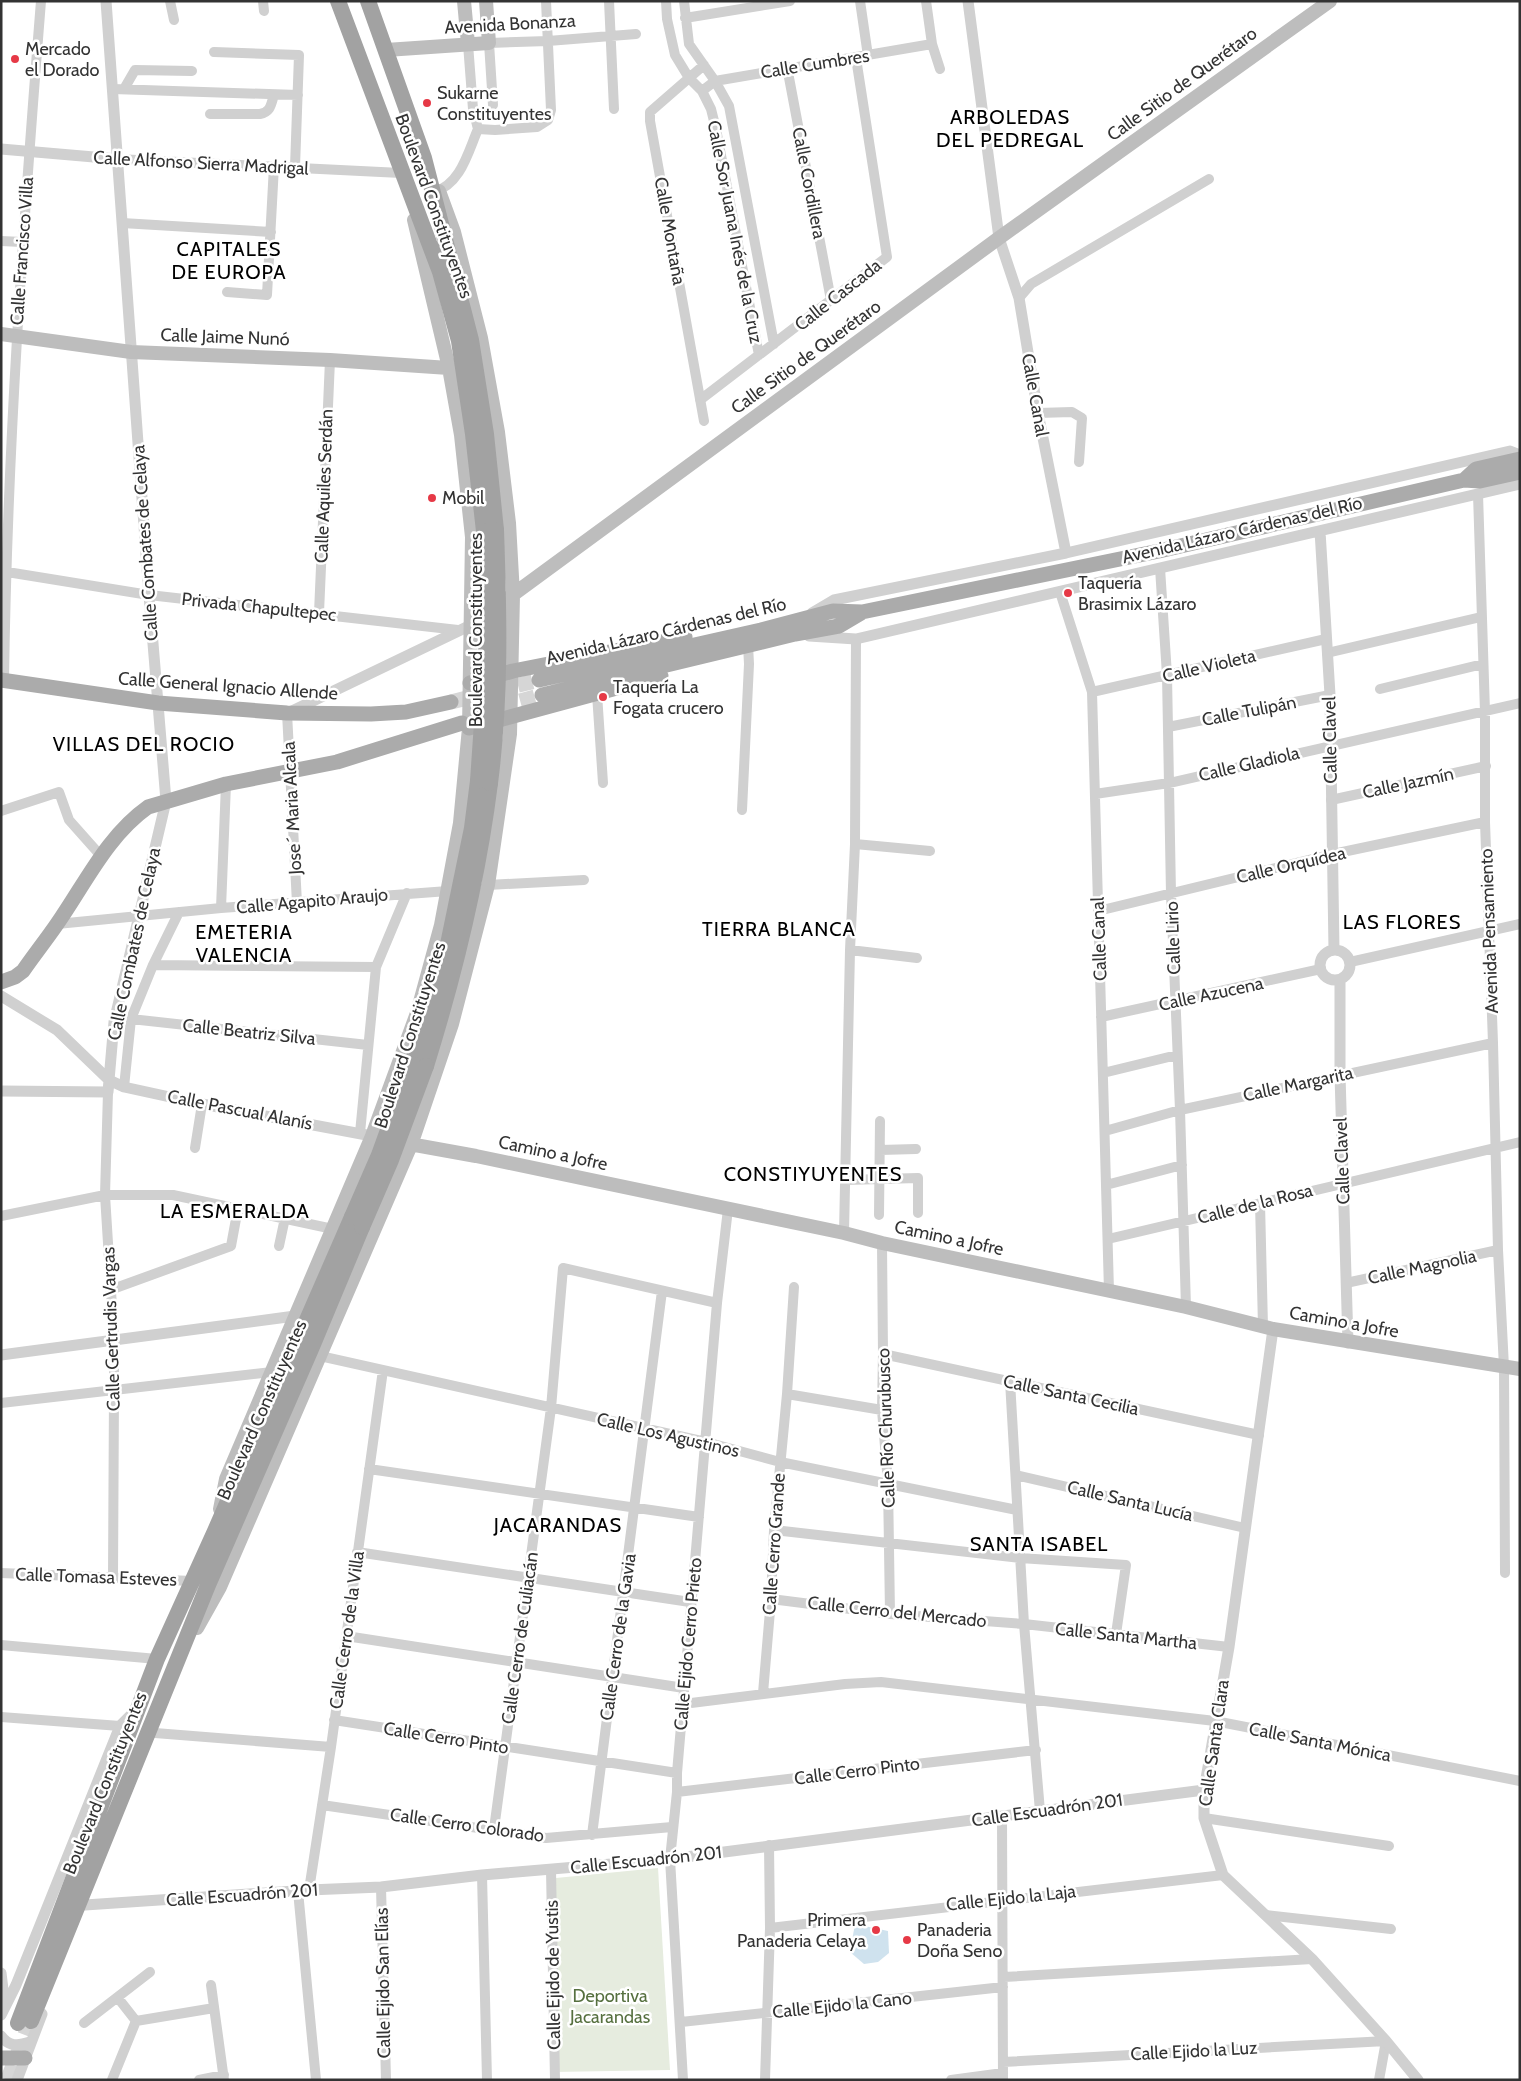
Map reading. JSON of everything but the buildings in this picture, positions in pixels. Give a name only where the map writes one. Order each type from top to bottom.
[{"type":"highway","name":"Boulevard Constituyentes","points":[[26,2031],[155,1712],[409,1113],[440,1020],[472,895],[484,831],[496,733],[499,664],[496,530],[480,434],[440,272],[401,173],[338,1]]},
{"type":"highway","name":"Boulevard Constituyentes","points":[[368,1],[436,192],[471,340],[480,434]]},
{"type":"highway","name":"Boulevard Constituyentes","points":[[26,2031],[137,1709],[157,1659],[215,1531],[310,1348]]},
{"type":"main road","points":[[464,1],[468,44]]},
{"type":"main road","points":[[486,1],[489,43]]},
{"type":"main road","name":"Calle Sitio de Querétaro","points":[[465,627],[513,595],[1316,6],[1330,1]]},
{"type":"main road","name":"Avenida Bonanza","points":[[386,50],[489,43]]},
{"type":"main road","points":[[215,1531],[226,1479],[347,1197],[366,1134],[417,1013],[448,891],[460,823],[470,683],[465,627],[472,537],[461,435],[449,368],[428,275],[401,173]]},
{"type":"main road","points":[[310,1348],[381,1216],[411,1145],[452,1024],[488,885],[510,734],[513,671],[513,595],[509,523],[501,459],[481,338],[454,232],[436,192]]},
{"type":"main road","name":"Calle Jaime Nunó","points":[[1,334],[131,352],[330,360],[449,368]]},
{"type":"main road","name":"Avenida Lázaro Cárdenas del Río","points":[[1464,480],[1476,469],[1520,457]]},
{"type":"main road","name":"Avenida Lázaro Cárdenas del Río","points":[[862,612],[839,626],[795,634],[723,652],[541,687],[800,619],[834,612],[862,612],[1159,551],[1464,480],[1480,481],[1520,472]]},
{"type":"main road","points":[[470,683],[513,671],[722,629],[761,630]]},
{"type":"main road","points":[[1,982],[15,977],[23,971],[57,924],[101,856],[138,814],[148,807],[226,784],[290,773],[337,762],[466,725],[511,718],[698,666],[723,652]]},
{"type":"main road","name":"Calle General Ignacio Allende","points":[[3,680],[158,703],[287,713],[371,714],[406,712],[451,702]]},
{"type":"main road","name":"Camino a Jofre","points":[[366,1134],[411,1145],[486,1158],[844,1233],[882,1243],[1186,1307],[1268,1328],[1348,1343],[1520,1369]]},
{"type":"main road","points":[[1,2058],[25,2058]]},
{"type":"street","name":"Calle Francisco Villa","points":[[3,680],[3,571],[16,336],[41,1]]},
{"type":"street","name":"Calle Combates de Celaya","points":[[106,1],[119,89],[118,159],[122,223],[166,801],[114,1022],[109,1080]]},
{"type":"street","points":[[170,1],[174,20]]},
{"type":"street","points":[[478,128],[494,130],[537,127],[548,120],[551,110],[546,1]]},
{"type":"street","points":[[608,1],[614,109]]},
{"type":"street","name":"Calle Sor Juana Inés de la Cruz","points":[[666,1],[667,19],[675,55],[689,78],[702,91],[711,109],[759,355]]},
{"type":"street","name":"Calle Sor Juana Inés de la Cruz","points":[[684,1],[689,44],[715,81],[729,106],[774,344]]},
{"type":"street","points":[[685,18],[790,1]]},
{"type":"street","points":[[860,1],[868,56]]},
{"type":"street","points":[[926,1],[932,44],[940,69]]},
{"type":"street","name":"Calle Canal","points":[[968,1],[999,238],[1019,298],[1038,413],[1066,553]]},
{"type":"street","name":"Avenida Bonanza","points":[[489,43],[548,41],[636,34]]},
{"type":"street","points":[[489,43],[493,105]]},
{"type":"street","points":[[436,192],[450,184],[460,171],[478,128],[473,109],[468,44]]},
{"type":"street","name":"Calle Cumbres","points":[[702,91],[715,81],[787,67],[856,58],[932,44]]},
{"type":"street","points":[[214,52],[299,55],[296,167]]},
{"type":"street","name":"Calle Cascada","points":[[700,400],[886,257],[856,58]]},
{"type":"street","name":"Calle Montaña","points":[[704,65],[650,112],[650,121],[704,421]]},
{"type":"street","name":"Calle Cordillera","points":[[787,67],[832,300]]},
{"type":"street","points":[[119,89],[135,70],[192,70]]},
{"type":"street","points":[[119,89],[298,95]]},
{"type":"street","points":[[210,114],[266,113],[270,108],[274,95]]},
{"type":"street","name":"Calle Alfonso Sierra Madrigal","points":[[1,149],[29,153],[118,159],[401,173]]},
{"type":"street","points":[[227,292],[267,295],[274,166]]},
{"type":"street","points":[[1019,298],[1032,284],[1209,179]]},
{"type":"street","points":[[122,223],[271,232]]},
{"type":"street","points":[[1,240],[22,242]]},
{"type":"street","name":"Calle Aquiles Serdán","points":[[319,613],[330,360]]},
{"type":"street","points":[[1038,413],[1072,412],[1082,418],[1079,462]]},
{"type":"street","name":"Avenida Lázaro Cárdenas del Río","points":[[800,619],[834,600],[1066,553],[1510,451],[1520,457]]},
{"type":"street","name":"Avenida Lázaro Cárdenas del Río","points":[[795,634],[856,639],[1516,485],[1520,481]]},
{"type":"street","name":"Avenida Pensamiento","points":[[1478,494],[1485,712],[1485,822],[1494,1043],[1498,1250],[1504,1367],[1506,1572]]},
{"type":"street","name":"Calle Clavel","points":[[1320,531],[1330,695],[1329,746],[1334,950]]},
{"type":"street","name":"Calle Lirio","points":[[1160,568],[1167,675],[1171,894],[1186,1307]]},
{"type":"street","name":"Privada Chapultepec","points":[[3,571],[149,595],[465,627]]},
{"type":"street","name":"Calle Canal","points":[[1060,592],[1092,692],[1110,1291]]},
{"type":"street","points":[[1327,653],[1481,617]]},
{"type":"street","name":"Calle Sitio de Querétaro","points":[[287,713],[465,627]]},
{"type":"street","points":[[844,1233],[850,950],[855,844],[856,639]]},
{"type":"street","name":"Calle Violeta","points":[[1092,692],[1326,639]]},
{"type":"street","points":[[742,810],[749,664],[748,645]]},
{"type":"street","points":[[1380,689],[1483,664]]},
{"type":"street","points":[[597,694],[603,783]]},
{"type":"street","name":"Calle Tulipán","points":[[1168,726],[1330,695]]},
{"type":"street","name":"Calle Gladiola","points":[[1095,794],[1169,783],[1520,703]]},
{"type":"street","name":"Jose´ Maria Alcala","points":[[287,713],[297,903]]},
{"type":"street","name":"Calle Jazmín","points":[[1331,800],[1486,766]]},
{"type":"street","points":[[221,908],[226,784]]},
{"type":"street","points":[[1,811],[59,792],[69,820],[101,856]]},
{"type":"street","name":"Calle Orquídea","points":[[1098,911],[1333,854],[1485,822]]},
{"type":"street","points":[[855,844],[930,851]]},
{"type":"street","points":[[488,885],[584,880]]},
{"type":"street","name":"Calle Agapito Araujo","points":[[57,924],[221,908],[448,891]]},
{"type":"street","points":[[366,1134],[368,1045],[376,967],[407,893]]},
{"type":"street","points":[[124,1087],[131,1019],[153,965],[179,912]]},
{"type":"street","points":[[1350,962],[1520,924]]},
{"type":"street","points":[[850,950],[917,958]]},
{"type":"street","points":[[1334,950],[1341,951],[1347,955],[1350,962],[1350,969],[1346,976],[1340,980],[1332,980],[1325,976],[1321,969],[1321,961],[1326,954],[1334,950]]},
{"type":"street","points":[[153,965],[376,967]]},
{"type":"street","name":"Calle Azucena","points":[[1101,1017],[1321,969]]},
{"type":"street","name":"Calle Clavel","points":[[1340,980],[1342,1183],[1348,1343]]},
{"type":"street","name":"Calle Pascual Alanís","points":[[1,996],[57,1030],[109,1080],[124,1087],[202,1104],[366,1134]]},
{"type":"street","name":"Calle Beatriz Silva","points":[[131,1019],[368,1045]]},
{"type":"street","name":"Calle Margarita","points":[[1105,1132],[1180,1110],[1494,1043]]},
{"type":"street","points":[[1103,1073],[1177,1055]]},
{"type":"street","name":"Calle Gertrudis Vargas","points":[[109,1080],[105,1194],[114,1339],[113,1578]]},
{"type":"street","points":[[1,1091],[108,1092]]},
{"type":"street","points":[[195,1148],[202,1104]]},
{"type":"street","points":[[879,1215],[880,1120]]},
{"type":"street","name":"Calle de la Rosa","points":[[1108,1239],[1520,1142]]},
{"type":"street","points":[[880,1150],[916,1149]]},
{"type":"street","points":[[1106,1185],[1182,1165]]},
{"type":"street","points":[[845,1180],[918,1178],[918,1213]]},
{"type":"street","points":[[1,1216],[105,1194],[173,1195],[333,1229]]},
{"type":"street","points":[[347,1197],[368,1200],[381,1216]]},
{"type":"street","points":[[1260,1203],[1268,1328]]},
{"type":"street","points":[[110,1290],[231,1246],[238,1208]]},
{"type":"street","name":"Calle Ejido Cerro Prieto","points":[[683,2080],[670,1859],[677,1792],[676,1773],[690,1602],[706,1442],[717,1303],[728,1209]]},
{"type":"street","points":[[279,1246],[285,1218]]},
{"type":"street","name":"Calle Río Churubusco","points":[[882,1243],[882,1410],[888,1483],[890,1614]]},
{"type":"street","name":"Calle Magnolia","points":[[1346,1283],[1498,1250]]},
{"type":"street","name":"Calle Cerro de Culiacán","points":[[494,1829],[540,1494],[550,1408],[562,1268],[662,1291]]},
{"type":"street","name":"Calle Cerro Grande","points":[[763,1693],[794,1287]]},
{"type":"street","points":[[662,1291],[717,1303]]},
{"type":"street","name":"Calle Cerro de la Gavia","points":[[592,1835],[662,1291]]},
{"type":"street","points":[[1,1354],[295,1316]]},
{"type":"street","name":"Calle Santa Clara","points":[[1268,1328],[1259,1436],[1229,1647],[1204,1790],[1204,1818],[1224,1875],[1312,1959],[1386,2041],[1418,2080]]},
{"type":"street","name":"Calle Los Agustinos","points":[[310,1348],[383,1370],[645,1430],[706,1442],[780,1462],[1018,1510]]},
{"type":"street","name":"Calle Santa Cecilia","points":[[883,1354],[1259,1436]]},
{"type":"street","name":"Calle Cerro de la Villa","points":[[316,2080],[303,1890],[322,1805],[331,1747],[383,1370]]},
{"type":"street","points":[[1,1403],[272,1372]]},
{"type":"street","points":[[1010,1381],[1024,1624],[1040,1811]]},
{"type":"street","points":[[787,1394],[882,1410]]},
{"type":"street","points":[[369,1469],[699,1517]]},
{"type":"street","name":"Calle Santa Lucía","points":[[1016,1475],[1245,1528]]},
{"type":"street","points":[[774,1530],[1020,1558],[1126,1565],[1116,1634]]},
{"type":"street","points":[[357,1552],[690,1602]]},
{"type":"street","name":"Calle Tomasa Esteves","points":[[1,1574],[192,1581]]},
{"type":"street","name":"Calle Cerro del Mercado","points":[[771,1599],[890,1614],[1024,1624]]},
{"type":"street","name":"Calle Santa Martha","points":[[1024,1624],[1229,1647]]},
{"type":"street","points":[[346,1636],[684,1688]]},
{"type":"street","points":[[1,1645],[157,1659]]},
{"type":"street","name":"Calle Santa Mónica","points":[[683,1704],[763,1693],[881,1682],[1215,1721],[1520,1781]]},
{"type":"street","points":[[3,2011],[16,1985],[120,1726],[137,1709]]},
{"type":"street","points":[[1,2036],[7,2044],[14,2045],[26,2031],[85,1905],[155,1733],[155,1712]]},
{"type":"street","points":[[1,1717],[120,1726]]},
{"type":"street","name":"Calle Cerro Pinto","points":[[334,1720],[676,1773]]},
{"type":"street","points":[[155,1733],[331,1747]]},
{"type":"street","name":"Calle Cerro Pinto","points":[[677,1792],[1036,1750]]},
{"type":"street","name":"Calle Escuadrón 201","points":[[85,1905],[303,1890],[381,1887],[482,1875],[670,1859],[1204,1790]]},
{"type":"street","name":"Calle Cerro Colorado","points":[[322,1805],[546,1838],[672,1827]]},
{"type":"street","points":[[951,2080],[1004,2076],[1002,1817]]},
{"type":"street","points":[[1204,1818],[1389,1846]]},
{"type":"street","points":[[765,2080],[770,1928],[769,1845]]},
{"type":"street","name":"Calle Ejido de Yustis","points":[[551,1870],[555,2080]]},
{"type":"street","points":[[482,1875],[487,2080]]},
{"type":"street","name":"Calle Ejido la Laja","points":[[770,1928],[1004,1899],[1224,1875]]},
{"type":"street","name":"Calle Ejido San Elías","points":[[381,1887],[386,2080]]},
{"type":"street","points":[[1266,1916],[1391,1929]]},
{"type":"street","name":"Calle Ejido la Cano","points":[[681,2022],[766,2013],[1003,1982],[1312,1959]]},
{"type":"street","points":[[84,2023],[150,1972]]},
{"type":"street","points":[[3,2011],[2,1978],[16,1985]]},
{"type":"street","points":[[199,2080],[224,2077],[211,1985]]},
{"type":"street","points":[[118,1998],[136,2021]]},
{"type":"street","points":[[136,2021],[214,2008]]},
{"type":"street","points":[[112,2080],[136,2021]]},
{"type":"street","points":[[17,2080],[25,2058],[26,2031]]},
{"type":"street","points":[[1379,2080],[1386,2041]]},
{"type":"street","name":"Calle Ejido la Luz","points":[[1003,2062],[1386,2041]]},
{"type":"green space","name":"Deportiva Jacarandas","points":[[658,1868],[670,2070],[554,2072],[556,1878]]},
{"type":"water","points":[[855,1924],[888,1931],[889,1953],[878,1962],[864,1964],[850,1952]]},
{"type":"tunnel","points":[[451,702],[539,680]]},
{"type":"tunnel","points":[[498,707],[542,695]]},
{"type":"tunnel","points":[[8,2080],[28,2028]]},
{"type":"place","name":"Mercado el Dorado","points":[[15,59]]},
{"type":"place","name":"Sukarne Constituyentes","points":[[427,103]]},
{"type":"place","name":"Mobil","points":[[432,498]]},
{"type":"place","name":"Taquería Brasimix Lázaro","points":[[1068,593]]},
{"type":"place","name":"Taquería La Fogata crucero","points":[[603,697]]},
{"type":"place","name":"Primera Panaderia Celaya","points":[[876,1930]]},
{"type":"place","name":"Panaderia Doña Seno","points":[[907,1940]]},
{"type":"district","name":"ARBOLEDAS DEL PEDREGAL","points":[[1010,128]]},
{"type":"district","name":"CAPITALES DE EUROPA","points":[[229,260]]},
{"type":"district","name":"VILLAS DEL ROCIO","points":[[144,744]]},
{"type":"district","name":"LAS FLORES","points":[[1402,922]]},
{"type":"district","name":"TIERRA BLANCA","points":[[779,929]]},
{"type":"district","name":"EMETERIA VALENCIA","points":[[244,944]]},
{"type":"district","name":"CONSTIYUYENTES","points":[[813,1174]]},
{"type":"district","name":"LA ESMERALDA","points":[[235,1211]]},
{"type":"district","name":"JACARANDAS","points":[[558,1525]]},
{"type":"district","name":"SANTA ISABEL","points":[[1039,1544]]}]
